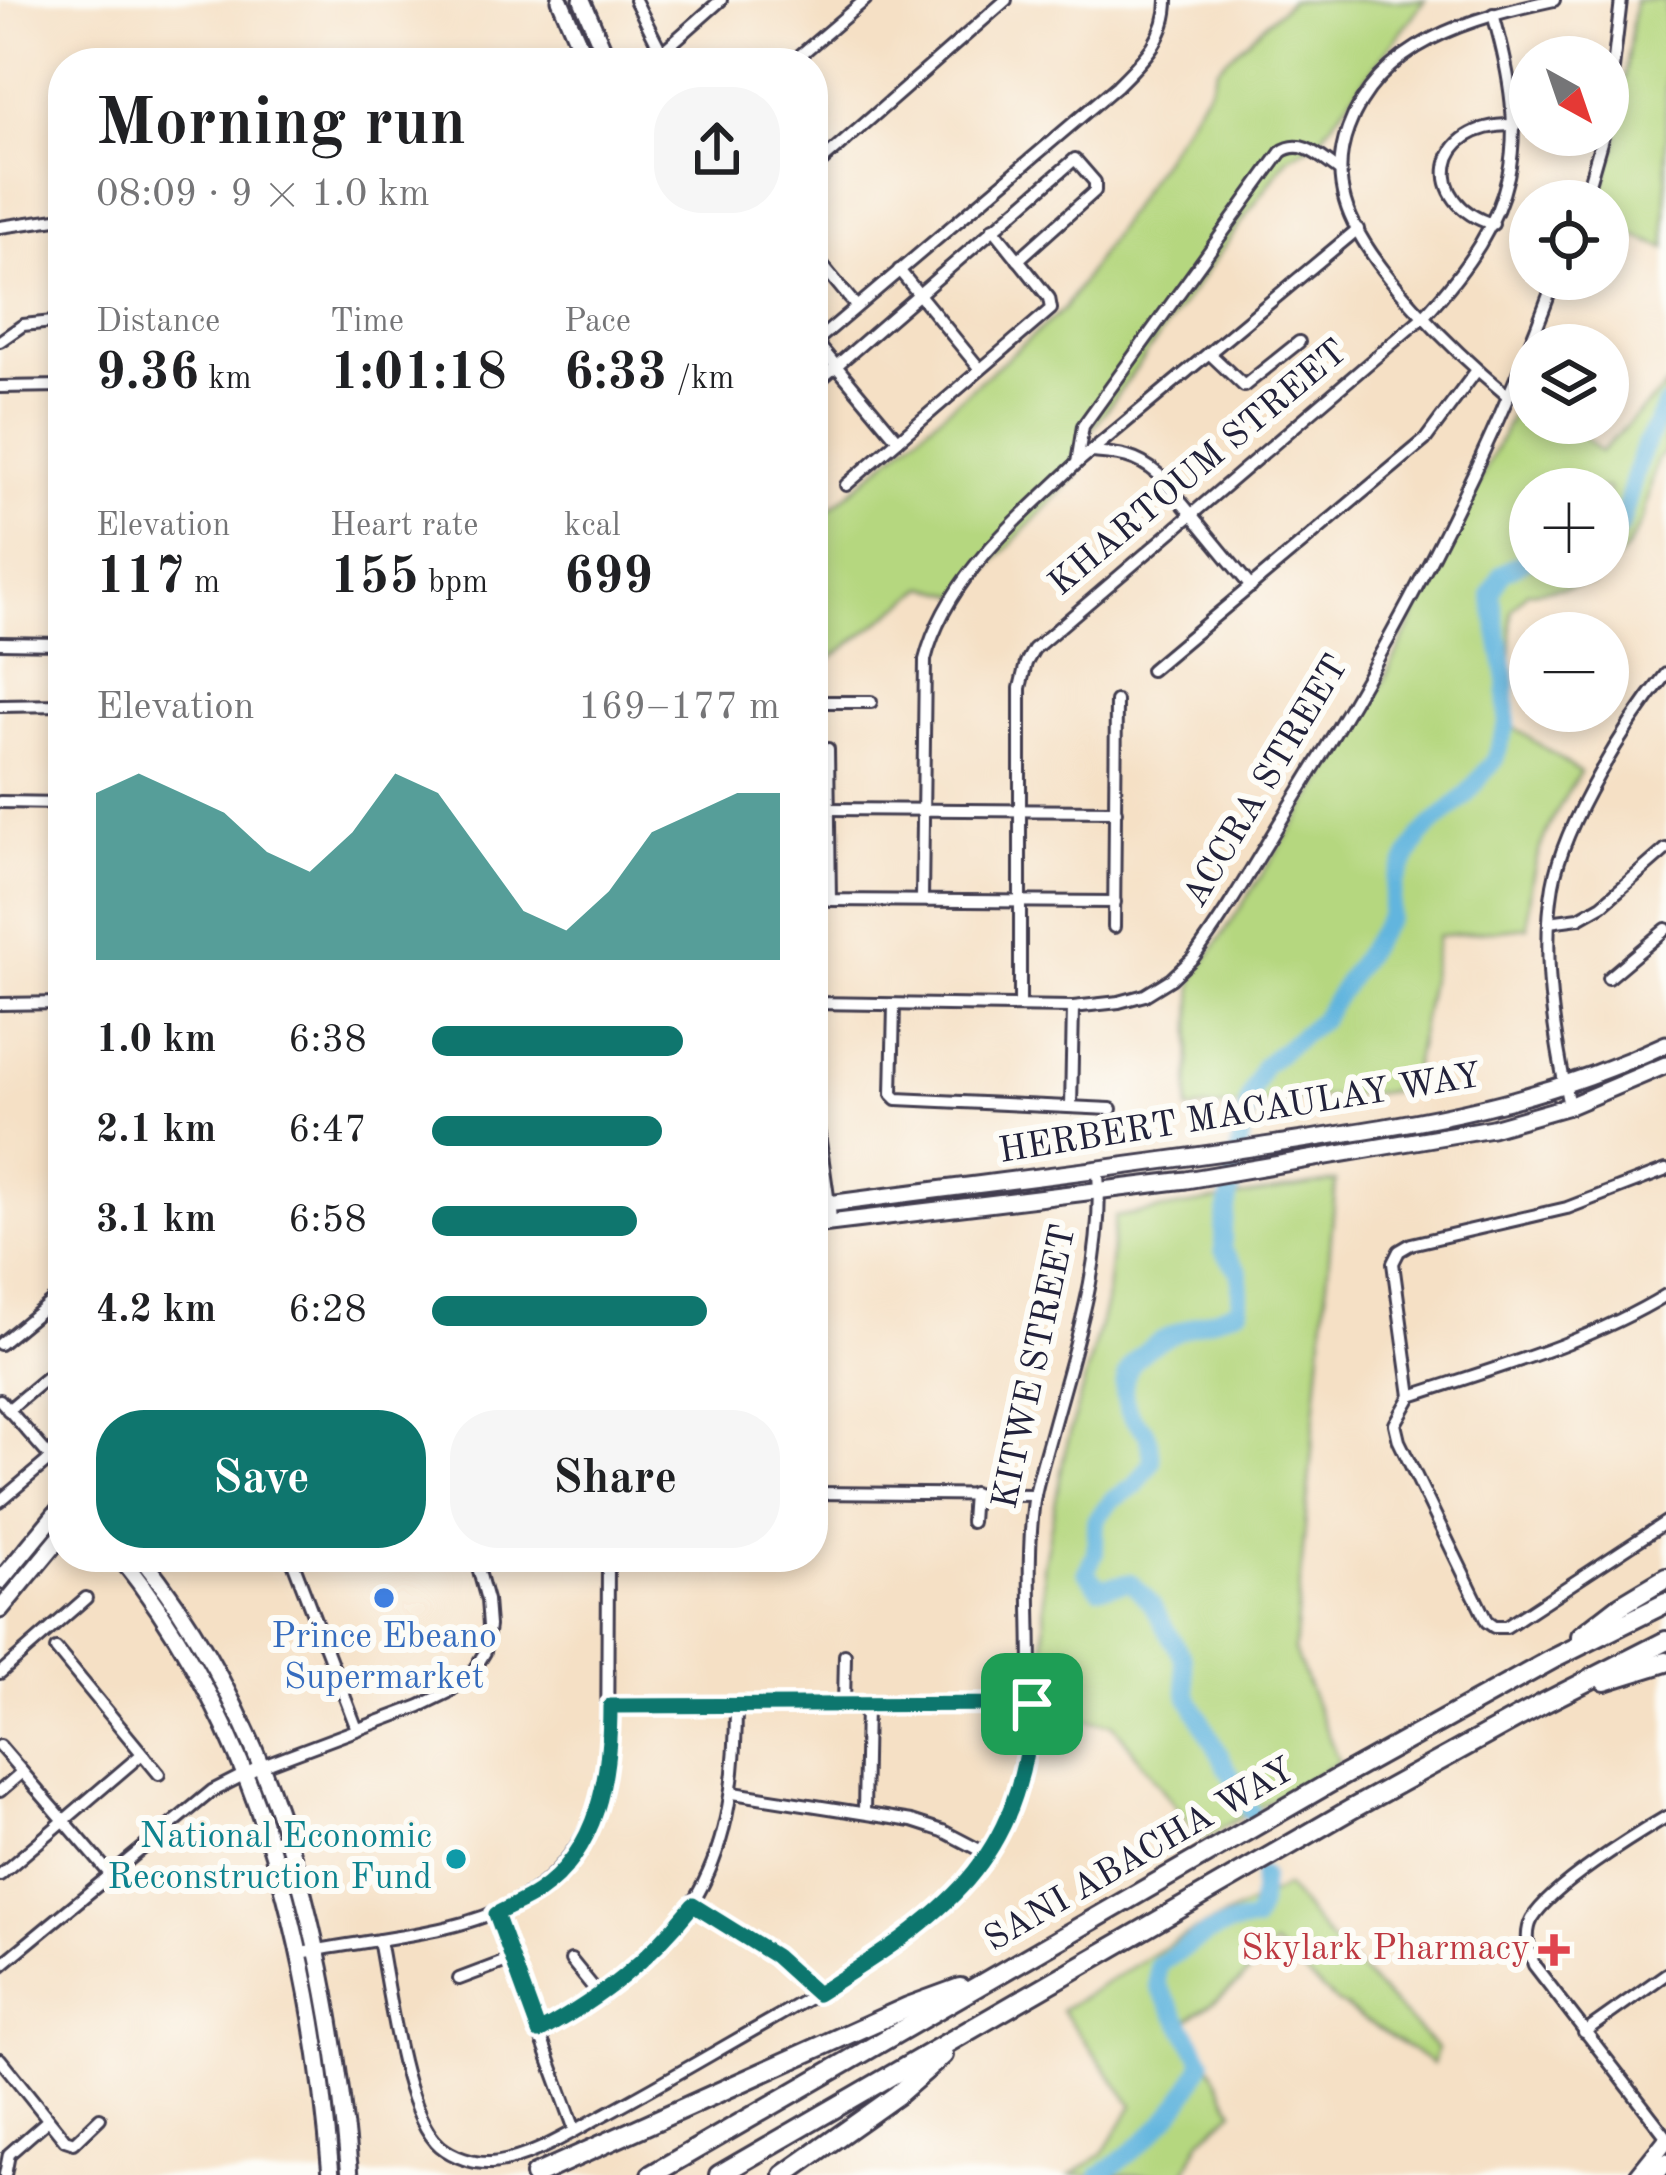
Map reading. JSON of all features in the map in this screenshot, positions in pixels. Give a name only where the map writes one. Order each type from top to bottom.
[{"type":"highway","points":[[1553,1659],[1621,1605],[1666,1578]]},
{"type":"highway","name":"SANI ABACHA WAY","points":[[651,2175],[1333,1781],[1553,1659],[1666,1603]]},
{"type":"highway","name":"SANI ABACHA WAY","points":[[718,2175],[1350,1810],[1544,1702],[1666,1641]]},
{"type":"highway","points":[[1544,1702],[1666,1662]]},
{"type":"highway","points":[[535,2175],[908,2007],[1016,1967]]},
{"type":"highway","points":[[784,2175],[897,2095],[977,2026]]},
{"type":"main road","points":[[560,0],[581,48]]},
{"type":"main road","points":[[582,0],[603,48]]},
{"type":"main road","name":"HERBERT MACAULAY WAY","points":[[828,1204],[1097,1172],[1454,1117],[1565,1087],[1666,1044]]},
{"type":"main road","name":"HERBERT MACAULAY WAY","points":[[828,1223],[1186,1180],[1492,1128],[1569,1106],[1666,1065]]},
{"type":"main road","points":[[0,1581],[48,1523]]},
{"type":"main road","points":[[0,1610],[48,1552]]},
{"type":"main road","points":[[131,1572],[177,1634],[226,1723],[280,1871],[301,1953],[331,2175]]},
{"type":"main road","points":[[152,1572],[190,1624],[263,1765],[300,1871],[318,1949],[350,2175]]},
{"type":"main road","points":[[1638,2175],[1666,2138]]},
{"type":"main road","points":[[1656,2175],[1666,2162]]},
{"type":"street","points":[[635,0],[659,48]]},
{"type":"street","points":[[674,48],[721,0]]},
{"type":"street","points":[[809,48],[865,0]]},
{"type":"street","points":[[828,156],[1006,0]]},
{"type":"street","points":[[828,331],[1141,62],[1167,24],[1167,0]]},
{"type":"street","points":[[1508,396],[1424,316],[1358,230],[1345,202],[1339,170],[1356,105],[1376,77],[1405,54],[1492,14],[1554,0]]},
{"type":"street","points":[[1617,36],[1621,0]]},
{"type":"street","name":"KHARTOUM STREET","points":[[1492,14],[1509,80]]},
{"type":"street","points":[[1493,224],[1477,219],[1450,191],[1446,173],[1449,155],[1460,139],[1490,124],[1509,125]]},
{"type":"street","points":[[1077,463],[1083,426],[1281,152],[1302,146],[1339,170]]},
{"type":"street","name":"KHARTOUM STREET","points":[[1020,1006],[1020,688],[1034,649],[1424,316],[1456,282],[1493,224],[1506,190],[1511,156]]},
{"type":"street","points":[[828,372],[1070,160],[1078,162],[1095,182],[1095,191],[1018,260]]},
{"type":"street","points":[[0,227],[48,220]]},
{"type":"street","points":[[846,485],[1051,309],[1049,298],[993,227]]},
{"type":"street","points":[[922,900],[925,659],[946,603],[969,572],[1077,463],[1358,230]]},
{"type":"street","points":[[899,270],[980,369]]},
{"type":"street","points":[[828,272],[856,306]]},
{"type":"street","name":"ACCRA STREET","points":[[828,1004],[1073,1006],[1120,1002],[1171,979],[1209,937],[1348,712],[1435,548],[1508,396],[1547,300]]},
{"type":"street","points":[[0,341],[23,326],[48,323]]},
{"type":"street","points":[[1209,353],[1244,386],[1299,342]]},
{"type":"street","points":[[828,358],[898,440]]},
{"type":"street","points":[[1150,670],[1425,440],[1477,370]]},
{"type":"street","points":[[0,387],[48,386]]},
{"type":"street","points":[[1090,452],[1142,460],[1251,587]]},
{"type":"street","points":[[0,643],[48,644]]},
{"type":"street","points":[[1569,1106],[1549,922],[1553,883],[1570,832],[1608,762],[1666,674]]},
{"type":"street","points":[[1114,927],[1116,701]]},
{"type":"street","points":[[828,702],[871,702]]},
{"type":"street","points":[[0,706],[48,705]]},
{"type":"street","points":[[828,748],[830,900],[1114,902]]},
{"type":"street","points":[[0,802],[48,803]]},
{"type":"street","points":[[829,809],[1116,811]]},
{"type":"street","points":[[1549,922],[1579,918],[1602,904],[1666,849]]},
{"type":"street","points":[[1608,978],[1666,929]]},
{"type":"street","points":[[0,1004],[48,1003]]},
{"type":"street","points":[[894,1005],[892,1094],[897,1099],[1111,1109]]},
{"type":"street","points":[[1072,1107],[1073,1006]]},
{"type":"street","points":[[1411,1396],[1393,1263],[1400,1251],[1412,1244],[1567,1208],[1666,1170]]},
{"type":"street","name":"KITWE STREET","points":[[379,1940],[414,2106],[441,2147],[462,2159],[490,2163],[518,2156],[575,2130],[817,1994],[935,1915],[989,1855],[1018,1792],[1032,1704],[1028,1556],[1035,1495],[1099,1242],[1097,1172]]},
{"type":"street","points":[[1666,1295],[1638,1312],[1564,1342],[1411,1396],[1395,1424],[1458,1566],[1493,1627],[1506,1627],[1666,1522]]},
{"type":"street","points":[[0,1345],[48,1305]]},
{"type":"street","points":[[48,1374],[4,1405],[48,1456]]},
{"type":"street","points":[[0,1501],[48,1460]]},
{"type":"street","points":[[970,1522],[973,1492]]},
{"type":"street","points":[[828,1493],[1035,1495]]},
{"type":"street","points":[[297,1572],[358,1729]]},
{"type":"street","points":[[0,1966],[200,1799],[263,1765],[420,1706],[471,1675],[485,1652],[489,1626],[479,1572]]},
{"type":"street","points":[[301,1953],[496,1914],[538,1892],[582,1843],[598,1810],[607,1775],[608,1572]]},
{"type":"street","points":[[0,1673],[86,1598]]},
{"type":"street","points":[[56,1649],[159,1774]]},
{"type":"street","points":[[844,1655],[844,1705]]},
{"type":"street","points":[[610,1706],[1032,1704]]},
{"type":"street","points":[[864,1812],[866,1705]]},
{"type":"street","points":[[539,2032],[601,1997],[654,1951],[693,1905],[718,1848],[733,1793],[736,1706]]},
{"type":"street","points":[[0,1746],[110,1874]]},
{"type":"street","points":[[0,1875],[142,1754]]},
{"type":"street","points":[[0,1791],[22,1772]]},
{"type":"street","points":[[733,1793],[864,1812],[943,1831],[989,1855]]},
{"type":"street","points":[[1666,1817],[1546,1902],[1530,1922],[1528,1944],[1534,1965],[1666,2138]]},
{"type":"street","points":[[693,1905],[775,1956],[817,1994]]},
{"type":"street","points":[[496,1914],[575,2130]]},
{"type":"street","points":[[459,1979],[512,1959]]},
{"type":"street","points":[[571,1960],[601,1997]]},
{"type":"street","points":[[1585,2032],[1666,1974]]},
{"type":"street","points":[[0,2059],[64,2140],[74,2143],[100,2118]]},
{"type":"street","points":[[5,2175],[9,2154],[48,2120]]},
{"type":"green space","points":[[1291,0],[1425,0],[1318,141],[1288,158],[1088,435],[1077,475],[962,596],[926,587],[828,661],[828,511],[1064,309],[1210,86],[1217,68]]},
{"type":"green space","points":[[1635,0],[1666,0],[1666,248],[1629,234],[1629,180],[1605,180],[1613,156],[1629,156],[1629,46]]},
{"type":"green space","points":[[1666,386],[1666,452],[1657,460],[1643,520],[1629,545],[1629,468],[1509,468],[1509,588],[1560,588],[1527,592],[1509,612],[1509,732],[1521,732],[1580,772],[1541,845],[1531,883],[1528,927],[1438,936],[1410,1090],[1188,1110],[1194,979],[1372,705],[1509,420],[1509,444],[1592,444],[1600,452],[1608,444],[1629,444],[1629,423]]},
{"type":"green space","points":[[1336,1181],[1294,1651],[1339,1762],[1201,1840],[1113,1724],[1047,1715],[1043,1567],[1065,1451],[1106,1303],[1115,1217]]},
{"type":"green space","points":[[1286,1887],[1328,1938],[1437,2049],[1433,2064],[1335,2001],[1274,1946],[1238,1984],[1187,2020],[1234,2111],[1201,2139],[1184,2175],[1071,2175],[1103,2154],[1133,2105],[1061,2010],[1180,1938]]},
{"type":"waterway","points":[[1629,497],[1642,451],[1666,405]]},
{"type":"waterway","points":[[1251,1812],[1187,1694],[1183,1658],[1151,1603],[1131,1582],[1099,1588],[1086,1572],[1095,1553],[1096,1520],[1112,1500],[1135,1486],[1152,1462],[1148,1437],[1130,1415],[1124,1389],[1129,1370],[1159,1342],[1240,1308],[1240,1273],[1223,1250],[1223,1229],[1249,1099],[1263,1066],[1321,1020],[1389,917],[1395,881],[1421,835],[1466,795],[1495,759],[1507,724],[1506,675],[1491,594],[1509,569]]},
{"type":"waterway","points":[[1100,2175],[1161,2125],[1185,2095],[1203,2060],[1158,1985],[1158,1966],[1216,1930],[1254,1922],[1262,1876]]},
{"type":"place","name":"Prince Ebeano Supermarket","points":[[384,1598]]},
{"type":"place","name":"National Economic Reconstruction Fund","points":[[456,1859]]},
{"type":"place","name":"Skylark Pharmacy","points":[[1554,1950]]},
{"type":"route","points":[[1032,1704],[1018,1792],[989,1855],[935,1915],[903,1940],[817,1994],[775,1956],[693,1905],[628,1976],[539,2032],[496,1914],[538,1892],[582,1843],[598,1810],[607,1775],[610,1706],[1032,1704]]}]
